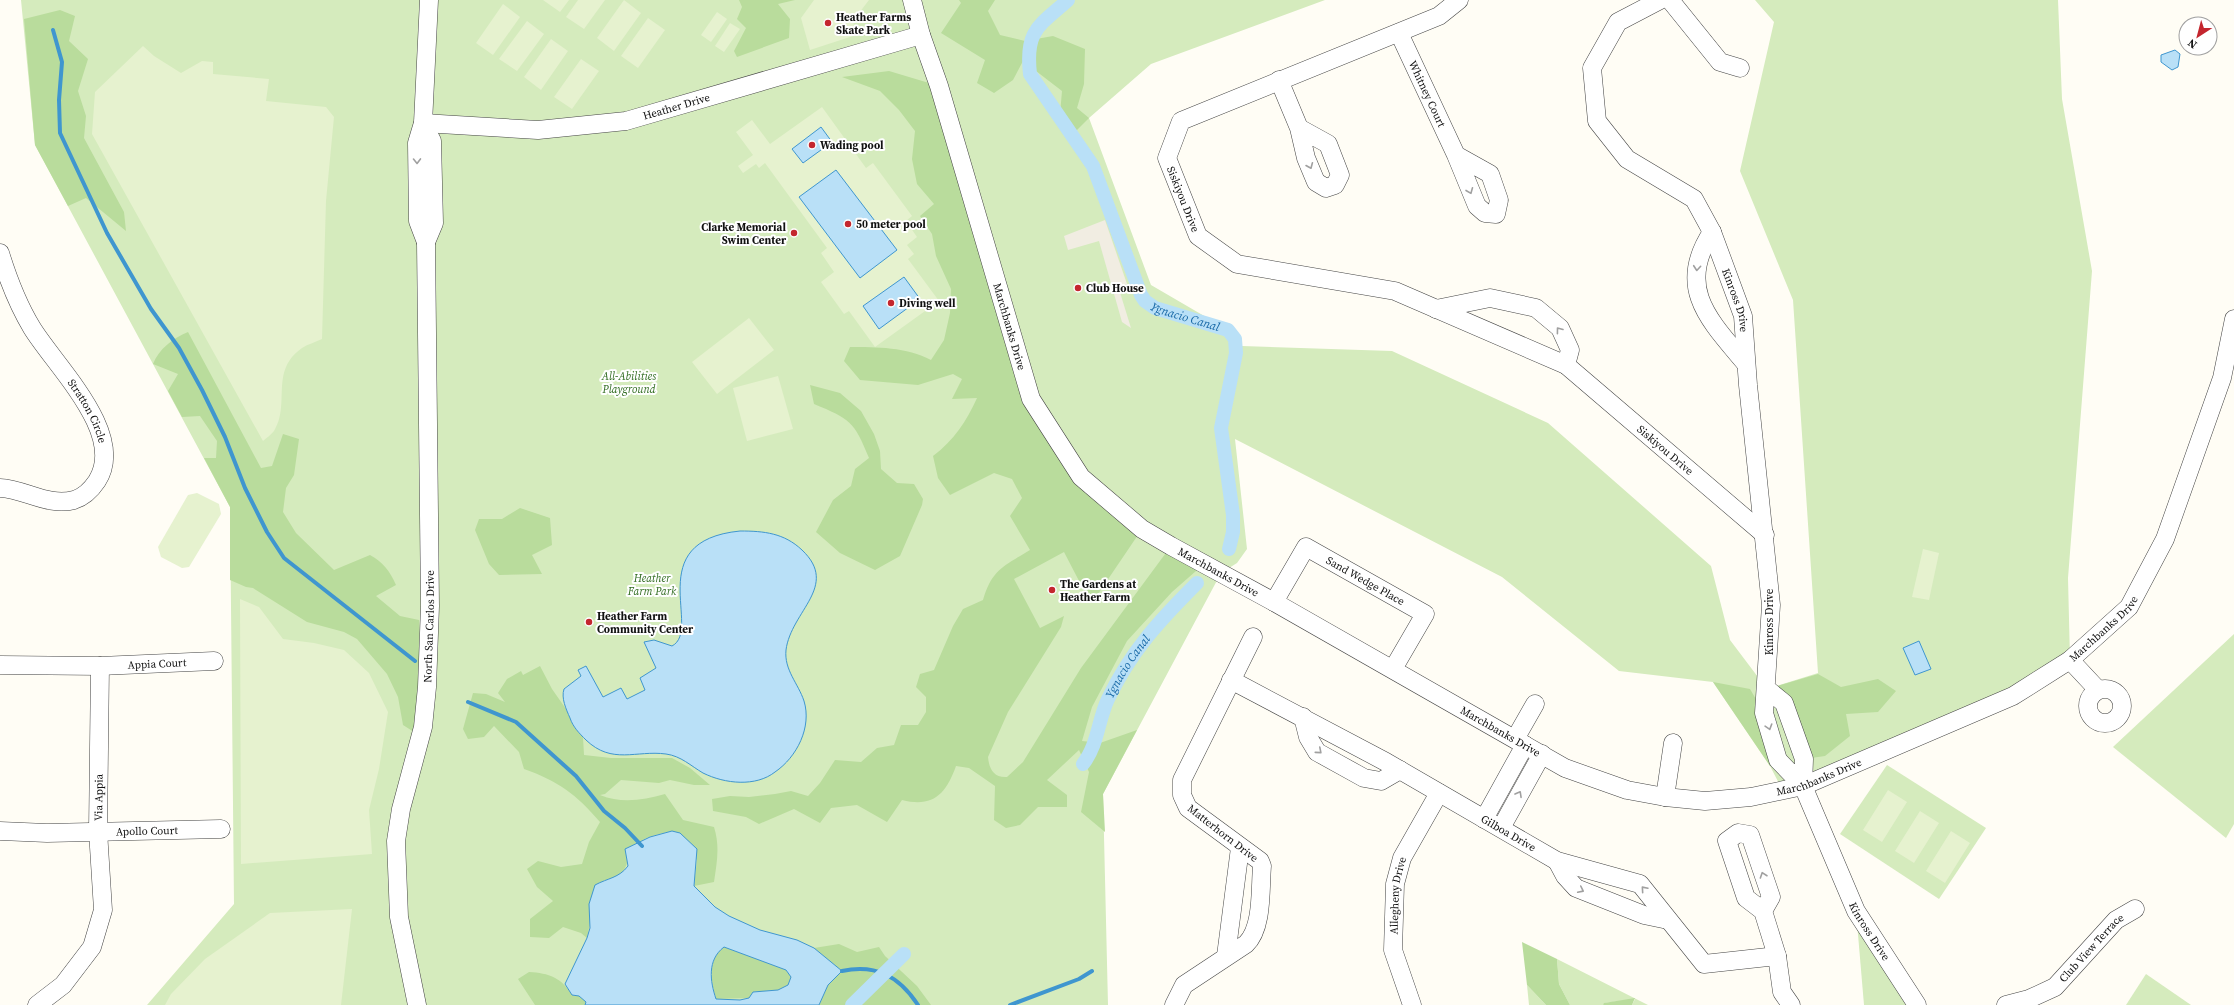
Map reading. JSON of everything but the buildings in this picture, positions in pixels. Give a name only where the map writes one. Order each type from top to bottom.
[{"type":"street","name":"North San Carlos Drive","points":[[417,1005],[399,917],[396,841],[401,809],[423,727],[427,687],[430,606],[426,242],[418,221],[417,143],[423,123],[430,0]]},
{"type":"street","name":"Marchbanks Drive","points":[[912,0],[921,35],[939,86],[1031,399],[1081,477],[1142,529],[1542,754],[1589,778],[1627,790],[1665,797],[1705,801],[1751,797],[1803,786],[2013,696],[2070,660],[2130,607],[2165,539],[2222,378],[2234,319]]},
{"type":"street","name":"Siskiyou Drive","points":[[1459,0],[1439,16],[1181,121],[1167,158],[1198,236],[1237,264],[1395,291],[1566,365],[1765,534]]},
{"type":"street","name":"Kinross Drive","points":[[1660,0],[1618,22],[1592,68],[1597,121],[1627,159],[1694,199],[1712,232],[1743,316],[1746,364],[1765,534],[1771,605],[1767,689],[1764,713],[1778,760],[1803,786],[1856,911],[1917,1005]]},
{"type":"street","points":[[1670,0],[1720,62],[1740,68]]},
{"type":"street","name":"Whitney Court","points":[[1399,33],[1456,154]]},
{"type":"street","name":"Heather Drive","points":[[423,123],[538,130],[626,121],[921,35]]},
{"type":"street","points":[[1279,80],[1299,128]]},
{"type":"street","points":[[1712,232],[1701,249],[1696,264],[1696,286],[1702,307],[1720,333],[1746,364]]},
{"type":"street","name":"Stratton Circle","points":[[0,253],[12,288],[33,329],[92,414],[104,447],[105,457],[104,468],[93,488],[73,500],[48,500],[14,489],[0,488]]},
{"type":"street","points":[[1436,309],[1490,298],[1536,308],[1560,328],[1570,350],[1566,365]]},
{"type":"street","name":"Sand Wedge Place","points":[[1274,602],[1306,547],[1426,614],[1393,669]]},
{"type":"street","name":"Matterhorn Drive","points":[[1174,1005],[1184,985],[1251,940],[1257,926],[1262,866],[1256,856],[1240,848],[1188,808],[1182,788],[1182,780],[1253,637]]},
{"type":"street","points":[[2070,660],[2098,690]]},
{"type":"street","name":"Appia Court","points":[[100,666],[214,661]]},
{"type":"street","points":[[0,665],[100,666]]},
{"type":"street","name":"Via Appia","points":[[37,1005],[63,985],[92,947],[103,910],[98,831],[100,666]]},
{"type":"street","name":"Gilboa Drive","points":[[1231,680],[1400,770],[1557,860],[1640,884],[1704,964],[1777,956]]},
{"type":"street","name":"Kinross Drive","points":[[1767,689],[1784,703],[1792,724],[1804,760],[1803,786]]},
{"type":"street","points":[[1484,819],[1520,742],[1535,704]]},
{"type":"street","points":[[1303,717],[1308,737],[1317,752],[1364,778],[1380,781],[1400,770]]},
{"type":"street","points":[[1665,797],[1673,743]]},
{"type":"street","points":[[1500,828],[1542,754]]},
{"type":"street","name":"Allegheny Drive","points":[[1412,1005],[1393,950],[1395,884],[1402,858],[1439,793]]},
{"type":"street","name":"Apollo Court","points":[[0,831],[47,833],[221,829]]},
{"type":"street","points":[[1226,956],[1240,848]]},
{"type":"street","points":[[1557,860],[1565,876],[1576,888],[1644,915],[1668,920]]},
{"type":"street","name":"Club View Terrace","points":[[2006,1005],[2029,999],[2055,987],[2116,920],[2135,909]]},
{"type":"street","points":[[1763,911],[1777,956],[1782,1001]]},
{"type":"green space","name":"Heather Farm Park","points":[[21,0],[1325,0],[1151,64],[1089,118],[1151,285],[1242,338],[1242,346],[1392,351],[1548,423],[1711,566],[1730,640],[1767,689],[1818,673],[1793,300],[1740,171],[1774,22],[1755,0],[2058,0],[2062,99],[2092,271],[2068,578],[2070,660],[1783,791],[1770,766],[1713,682],[1619,671],[1502,577],[1235,439],[1247,549],[1237,563],[1221,573],[1103,794],[1108,1005],[147,1005],[234,904],[230,507],[35,145]]},
{"type":"green space","points":[[543,0],[569,0],[560,12]]},
{"type":"green space","points":[[578,0],[605,0],[584,29],[566,17]]},
{"type":"green space","points":[[624,0],[641,13],[614,51],[597,38]]},
{"type":"green space","points":[[739,0],[795,0],[778,4],[790,19],[789,38],[737,57],[734,51],[746,28],[737,19],[742,7]]},
{"type":"green space","name":"Heather Farms Skate Park","points":[[814,0],[869,0],[853,21],[856,35],[810,50],[801,18]]},
{"type":"green space","points":[[959,0],[995,0],[988,11],[1000,35],[1025,41],[1053,36],[1085,49],[1084,84],[1077,108],[1089,118],[1068,139],[1059,126],[1062,91],[1023,61],[1013,80],[994,93],[977,83],[985,60],[941,33],[961,3]]},
{"type":"green space","points":[[503,4],[520,17],[493,55],[476,43]]},
{"type":"green space","points":[[60,10],[75,16],[69,41],[88,59],[78,91],[86,116],[84,138],[124,212],[126,231],[86,198],[68,206],[35,145],[24,19]]},
{"type":"green space","points":[[717,12],[727,19],[711,42],[701,35]]},
{"type":"green space","points":[[648,18],[665,30],[638,68],[621,56]]},
{"type":"green space","points":[[527,21],[544,34],[517,71],[499,59]]},
{"type":"green space","points":[[730,23],[740,29],[724,52],[715,46]]},
{"type":"green space","points":[[551,39],[568,51],[541,90],[524,77]]},
{"type":"green space","points":[[143,46],[154,56],[181,73],[202,61],[213,62],[213,74],[269,79],[266,101],[326,107],[334,117],[326,201],[322,339],[302,348],[292,357],[286,367],[283,377],[279,421],[274,431],[263,441],[92,134],[95,92]]},
{"type":"green space","points":[[581,59],[599,71],[572,109],[554,97]]},
{"type":"green space","points":[[889,71],[939,86],[1015,349],[1081,477],[1142,529],[1096,597],[1090,602],[1064,552],[1014,579],[1040,628],[1064,616],[1061,627],[1008,712],[988,757],[993,772],[999,776],[1007,777],[1023,762],[1081,668],[1171,546],[1204,564],[1172,592],[1127,641],[1092,707],[1082,741],[1100,743],[1137,730],[1103,794],[1105,832],[1081,812],[1089,772],[1079,750],[1047,780],[1067,795],[1067,807],[1038,807],[1020,825],[1006,828],[994,820],[995,786],[969,768],[956,766],[948,784],[937,796],[922,802],[902,800],[887,822],[857,805],[831,808],[820,823],[794,809],[759,824],[746,817],[713,811],[712,799],[730,796],[749,797],[791,791],[808,796],[820,783],[835,760],[861,762],[877,748],[894,745],[901,725],[918,725],[926,712],[926,697],[916,687],[920,674],[934,670],[953,626],[963,609],[983,600],[990,581],[1000,569],[1030,550],[1010,516],[1022,498],[1012,479],[994,473],[950,495],[938,478],[933,456],[947,444],[959,430],[977,398],[952,399],[962,379],[953,374],[918,385],[860,380],[844,361],[850,347],[902,350],[912,352],[931,360],[944,340],[950,313],[951,289],[936,256],[932,234],[920,216],[934,204],[917,184],[912,159],[915,131],[899,110],[880,91],[842,77]]},
{"type":"green space","points":[[822,107],[866,168],[873,163],[912,216],[906,221],[917,237],[907,245],[914,254],[908,259],[939,301],[875,347],[849,311],[844,314],[821,282],[834,272],[821,253],[827,248],[765,163],[759,168],[756,164],[743,173],[738,166],[753,155],[736,132],[752,120],[770,144]]},
{"type":"green space","points":[[749,318],[774,350],[717,394],[692,362]]},
{"type":"green space","points":[[188,332],[261,468],[272,466],[283,434],[299,439],[294,475],[286,488],[283,512],[296,533],[334,570],[370,555],[375,558],[386,567],[396,585],[376,596],[400,616],[419,620],[419,677],[414,732],[403,725],[398,697],[387,674],[357,639],[344,632],[307,622],[253,588],[246,587],[230,580],[230,507],[204,458],[216,458],[217,441],[200,416],[182,417],[168,391],[178,374],[153,364],[167,345],[177,337]]},
{"type":"green space","points":[[778,376],[793,429],[747,441],[733,388]]},
{"type":"green space","points":[[810,385],[840,393],[861,411],[874,434],[880,451],[881,469],[897,483],[914,484],[923,499],[922,505],[900,556],[875,570],[840,553],[816,532],[833,500],[851,486],[855,469],[869,458],[859,436],[849,423],[836,414],[814,404]]},
{"type":"green space","points":[[197,493],[219,504],[221,514],[189,567],[182,568],[161,557],[158,547],[188,495]]},
{"type":"green space","points":[[520,508],[550,518],[552,545],[532,555],[542,574],[499,575],[489,564],[475,530],[479,519],[502,519]]},
{"type":"green space","points":[[1923,549],[1939,553],[1929,600],[1912,597]]},
{"type":"green space","points":[[240,599],[259,607],[283,639],[314,643],[344,650],[369,673],[388,712],[379,769],[369,810],[372,854],[241,864]]},
{"type":"green space","points":[[2234,634],[2234,824],[2226,838],[2113,747]]},
{"type":"green space","points":[[540,666],[552,689],[566,709],[574,727],[583,737],[584,755],[611,758],[672,758],[690,768],[710,785],[694,785],[670,780],[659,783],[621,780],[605,794],[600,795],[608,798],[632,800],[665,794],[683,820],[714,827],[717,841],[717,861],[714,882],[694,886],[697,860],[672,831],[655,835],[642,840],[633,849],[624,870],[620,874],[603,881],[591,918],[587,938],[581,933],[563,927],[549,938],[530,937],[530,919],[553,901],[537,887],[527,869],[538,861],[561,867],[582,864],[589,842],[600,822],[583,804],[566,790],[547,778],[524,769],[519,752],[494,726],[484,737],[468,739],[463,729],[473,693],[486,694],[505,702],[498,693],[507,679],[521,671],[523,675]]},
{"type":"green space","points":[[1818,674],[1841,687],[1878,679],[1896,691],[1878,712],[1846,714],[1850,736],[1825,756],[1804,759],[1767,689]]},
{"type":"green space","points":[[1713,682],[1750,689],[1764,713],[1778,760],[1770,766]]},
{"type":"green space","points":[[1887,765],[1986,828],[1939,899],[1840,834]]},
{"type":"green space","points":[[1888,790],[1907,802],[1882,842],[1863,830]]},
{"type":"green space","points":[[1920,811],[1939,823],[1914,863],[1895,851]]},
{"type":"green space","points":[[1951,831],[1970,843],[1945,883],[1926,871]]},
{"type":"green space","points":[[352,909],[341,1005],[165,1005],[171,994],[205,959],[270,913]]},
{"type":"green space","points":[[1856,911],[1917,1005],[1864,1005]]},
{"type":"green space","points":[[1522,942],[1557,959],[1559,984],[1570,1005],[1546,1005],[1527,985]]},
{"type":"green space","points":[[839,944],[857,952],[879,947],[885,956],[917,986],[931,1005],[819,1005],[828,985],[842,971],[814,948]]},
{"type":"green space","points":[[724,947],[786,970],[791,977],[788,985],[778,990],[753,992],[749,998],[716,999],[712,978],[713,964],[715,958]]},
{"type":"green space","points":[[1557,959],[1648,1005],[1632,1005],[1635,999],[1605,1003],[1603,1005],[1570,1005],[1559,984]]},
{"type":"green space","points":[[529,972],[549,975],[564,984],[572,995],[579,996],[587,1002],[585,1005],[535,1005],[518,979]]},
{"type":"green space","points":[[2146,974],[2191,1005],[2126,1005]]},
{"type":"green space","points":[[1527,985],[1546,1005],[1529,1005]]},
{"type":"green space","points":[[1635,998],[1632,1005],[1603,1005],[1604,1003]]},
{"type":"shaded area","points":[[1105,220],[1127,284],[1118,286],[1131,328],[1122,322],[1099,241],[1068,250],[1064,236]]},
{"type":"water","points":[[2175,50],[2178,52],[2178,56],[2180,56],[2178,67],[2172,70],[2161,62],[2161,55]]},
{"type":"water","name":"Wading pool","points":[[821,127],[832,142],[803,163],[792,149]]},
{"type":"water","name":"50 meter pool","points":[[836,170],[897,250],[860,278],[799,197]]},
{"type":"water","name":"Diving well","points":[[904,277],[920,299],[879,329],[863,306]]},
{"type":"water","points":[[740,531],[773,534],[795,544],[802,550],[812,563],[816,575],[815,587],[790,636],[786,650],[787,664],[804,701],[806,711],[804,731],[796,750],[783,766],[767,777],[750,782],[740,782],[721,780],[712,777],[681,759],[671,755],[655,753],[624,755],[605,752],[596,748],[576,730],[564,704],[564,689],[581,676],[578,670],[586,666],[603,697],[621,688],[627,699],[645,690],[640,678],[656,668],[644,642],[654,640],[672,646],[680,637],[682,623],[680,586],[683,568],[692,551],[710,538]]},
{"type":"water","points":[[1919,641],[1931,669],[1915,675],[1903,648]]},
{"type":"water","points":[[672,831],[680,833],[697,849],[694,886],[715,907],[729,916],[760,930],[797,940],[814,948],[842,971],[828,985],[819,1005],[585,1005],[586,1002],[579,996],[572,995],[565,984],[587,938],[590,928],[589,904],[595,885],[625,870],[628,866],[625,849],[650,837]],"holes":[[[724,947],[786,970],[791,977],[788,985],[778,990],[753,992],[749,998],[740,1000],[716,999],[711,978],[712,964],[719,952]]]},
{"type":"waterway","name":"Ygnacio Canal","points":[[1068,0],[1049,16],[1036,30],[1032,38],[1030,48],[1030,74],[1093,166],[1141,295],[1145,301],[1155,308],[1228,330],[1235,339],[1236,353],[1221,428],[1233,515],[1233,532],[1229,549]]},
{"type":"waterway","points":[[53,30],[62,62],[59,100],[60,133],[107,233],[151,309],[179,348],[202,390],[225,437],[245,488],[267,532],[284,558],[415,661]]},
{"type":"waterway","name":"Ygnacio Canal","points":[[1083,764],[1092,749],[1108,699],[1126,666],[1147,637],[1197,583]]},
{"type":"waterway","points":[[468,702],[516,722],[576,776],[604,811],[625,828],[642,846]]},
{"type":"waterway","name":"Ygnacio Canal","points":[[852,1005],[904,954]]},
{"type":"waterway","name":"Ygnacio Canal","points":[[842,971],[866,969],[886,974],[903,986],[918,1005]]},
{"type":"waterway","points":[[1010,1005],[1079,979],[1092,971]]},
{"type":"place","name":"Heather Farms Skate Park","points":[[828,23]]},
{"type":"place","name":"Wading pool","points":[[812,145]]},
{"type":"place","name":"50 meter pool","points":[[848,224]]},
{"type":"place","name":"Clarke Memorial Swim Center","points":[[794,233]]},
{"type":"place","name":"Club House","points":[[1078,288]]},
{"type":"place","name":"Diving well","points":[[891,303]]},
{"type":"place","name":"The Gardens at Heather Farm","points":[[1052,590]]},
{"type":"place","name":"Heather Farm Community Center","points":[[589,622]]},
{"type":"park label","name":"All-Abilities Playground","points":[[629,382]]}]
